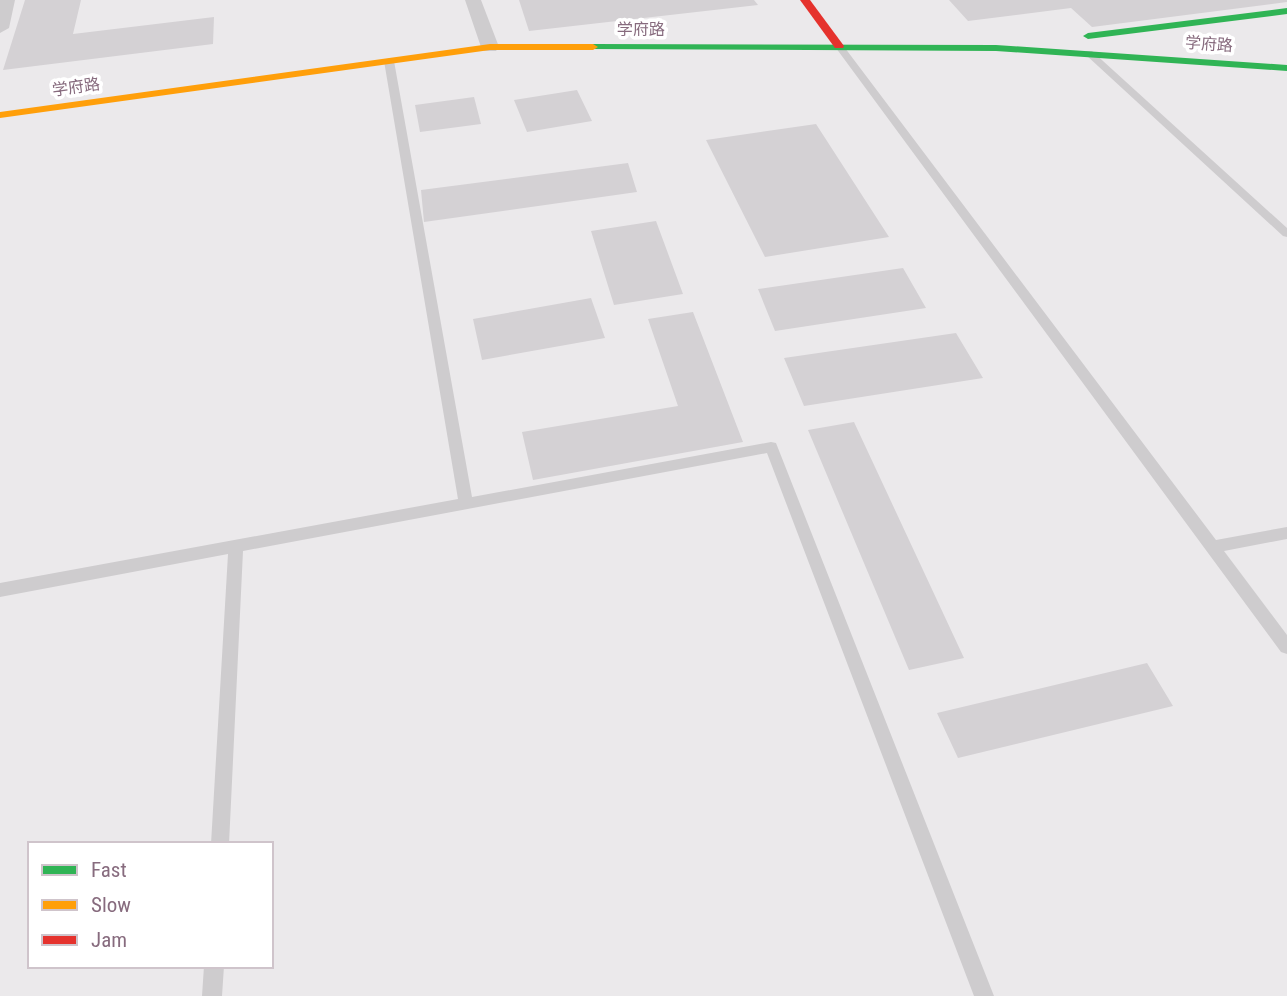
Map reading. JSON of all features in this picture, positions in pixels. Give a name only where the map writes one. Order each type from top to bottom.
[{"type":"street","points":[[0,28],[7,0]]},
{"type":"street","points":[[473,0],[490,47]]},
{"type":"street","points":[[805,0],[839,46]]},
{"type":"street","points":[[996,48],[1287,11]]},
{"type":"street","name":"学府路","points":[[0,115],[490,47],[996,48],[1287,68]]},
{"type":"lane","points":[[839,46],[1287,647]]},
{"type":"lane","points":[[1089,53],[1287,234]]},
{"type":"lane","points":[[389,61],[466,504]]},
{"type":"lane","points":[[0,590],[771,447],[984,996]]},
{"type":"lane","points":[[1212,547],[1287,533]]},
{"type":"lane","points":[[220,842],[236,547]]},
{"type":"lane","points":[[212,996],[214,968]]},
{"type":"shaded area","points":[[0,0],[1287,0],[1287,996],[0,996]]},
{"type":"building","points":[[25,0],[81,0],[73,34],[214,17],[213,44],[3,70]]},
{"type":"building","points":[[519,0],[754,0],[758,5],[529,31]]},
{"type":"building","points":[[949,0],[1287,2],[1092,27],[1071,8],[968,21]]},
{"type":"building","points":[[577,90],[592,121],[527,132],[514,100]]},
{"type":"building","points":[[474,97],[481,124],[420,132],[415,105]]},
{"type":"building","points":[[816,124],[889,237],[765,257],[706,140]]},
{"type":"building","points":[[628,163],[637,192],[424,222],[421,190]]},
{"type":"building","points":[[656,221],[683,294],[614,305],[591,231]]},
{"type":"building","points":[[903,268],[926,308],[775,331],[758,289]]},
{"type":"building","points":[[591,298],[605,338],[482,360],[473,319]]},
{"type":"building","points":[[693,312],[743,442],[533,480],[522,432],[678,406],[648,319]]},
{"type":"building","points":[[956,333],[983,378],[804,406],[784,358]]},
{"type":"building","points":[[854,422],[964,658],[909,670],[808,430]]},
{"type":"building","points":[[1147,663],[1173,706],[958,758],[937,713]]},
{"type":"traffic: fast","points":[[1088,36],[1287,11]]},
{"type":"traffic: fast","points":[[593,47],[996,48],[1287,68]]},
{"type":"traffic: slow","points":[[0,115],[490,47],[593,47]]},
{"type":"traffic: jam","points":[[805,0],[839,46]]}]
